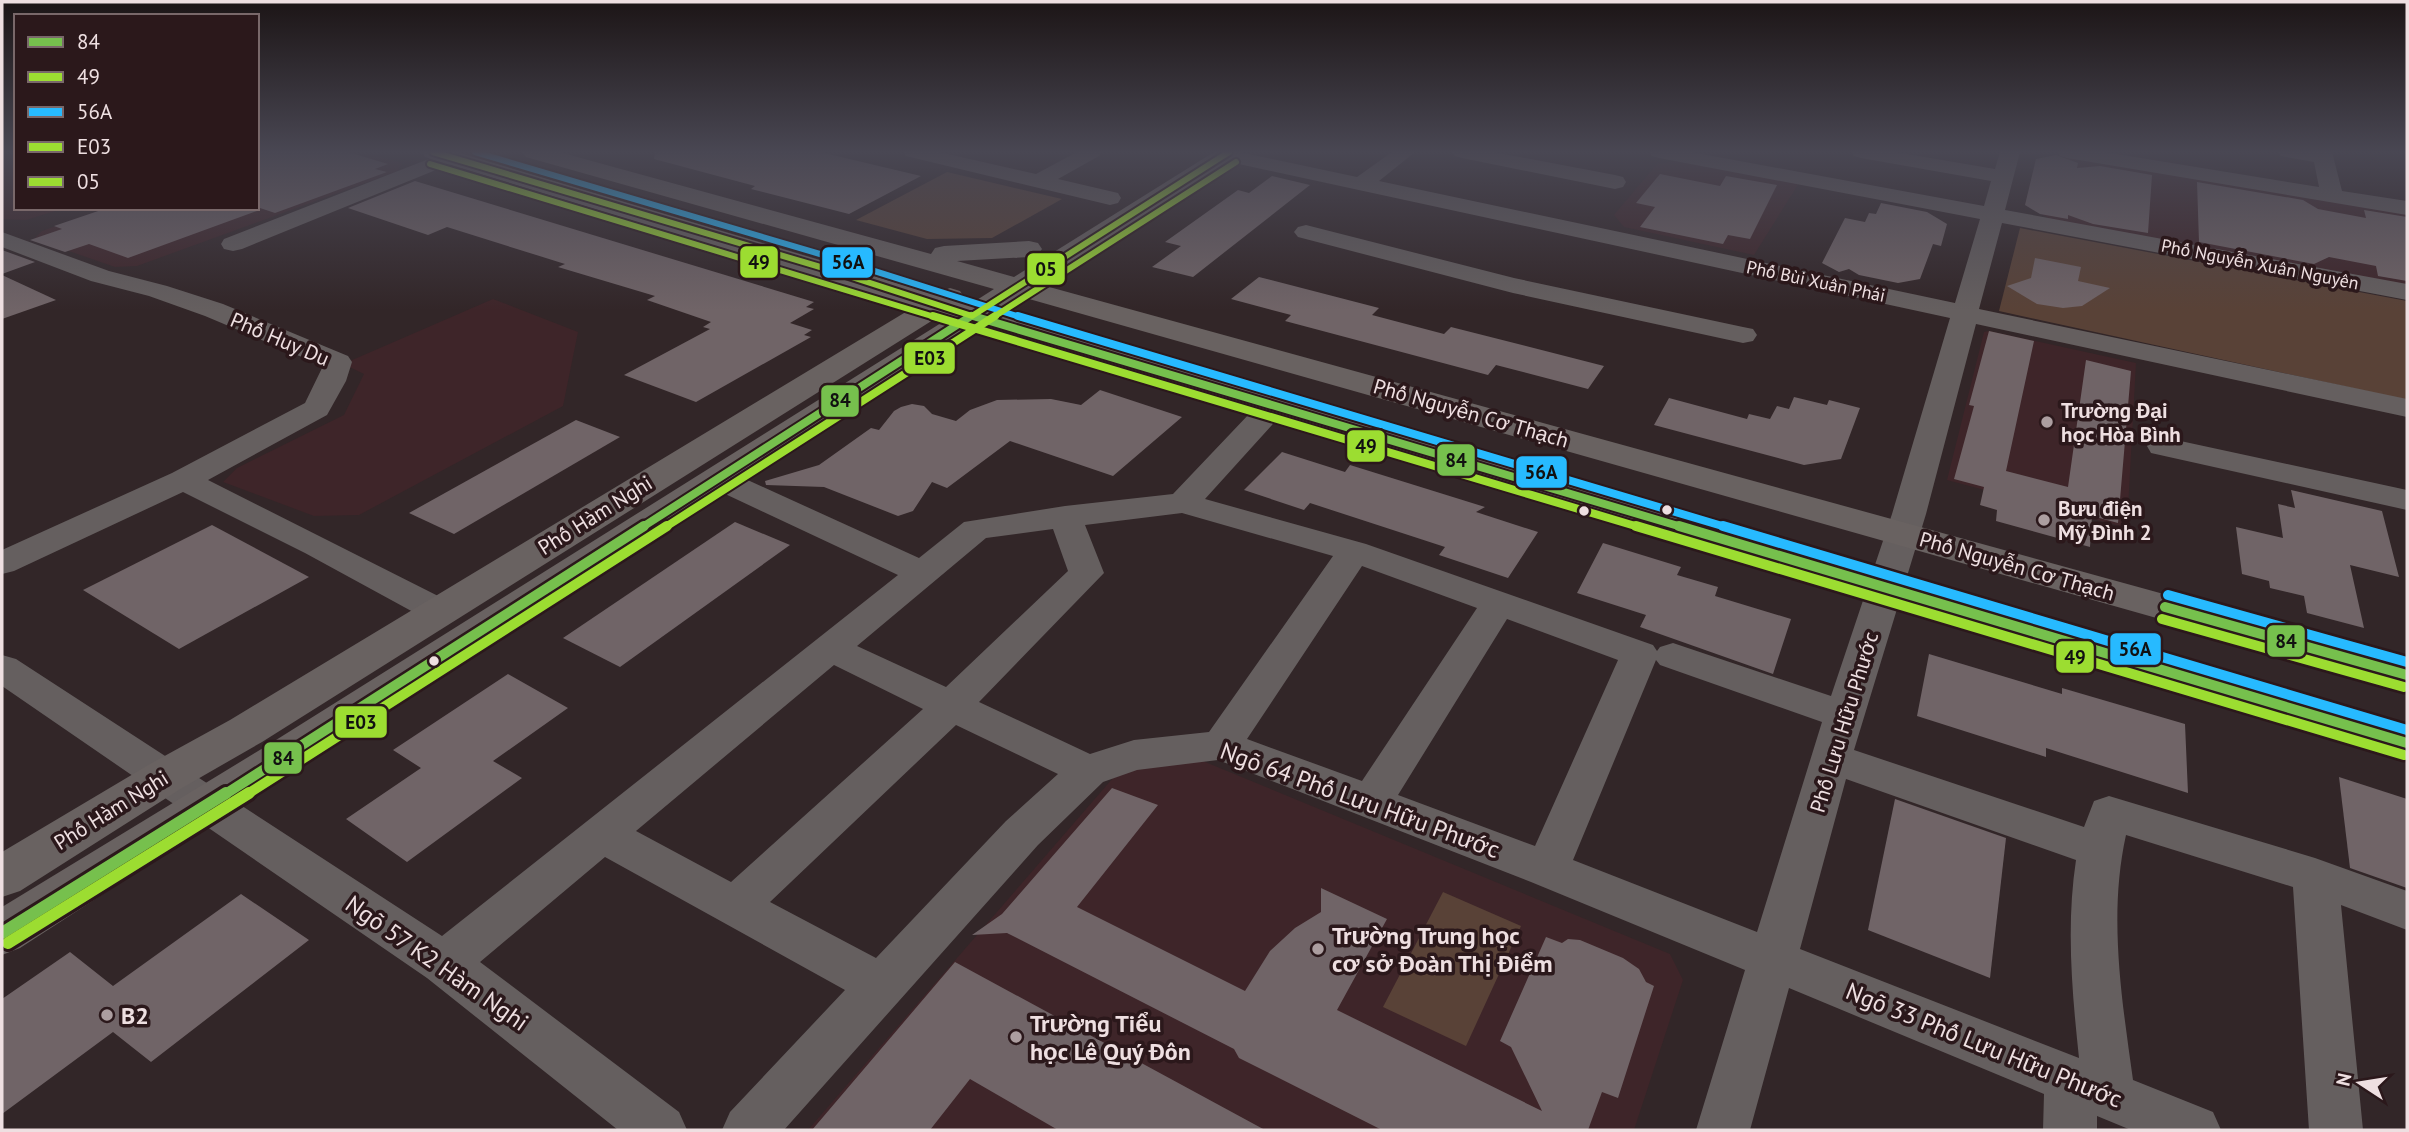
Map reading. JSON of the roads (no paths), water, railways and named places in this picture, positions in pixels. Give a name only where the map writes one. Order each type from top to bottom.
[{"type":"street","points":[[233,244],[327,205]]},
{"type":"street","points":[[615,205],[972,316],[2407,743]]},
{"type":"street","name":"Phố Nguyễn Cơ Thạch","points":[[725,205],[1087,306],[1571,432],[1902,534],[2407,675]]},
{"type":"street","points":[[1088,213],[1100,205]]},
{"type":"street","name":"Phố Hàm Nghi","points":[[2,877],[166,776],[246,731],[439,611],[904,342],[972,316],[1020,286],[1060,246],[1134,205]]},
{"type":"street","name":"Phố Bùi Xuân Phái","points":[[1459,205],[2407,408]]},
{"type":"street","points":[[1573,229],[1595,205]]},
{"type":"street","name":"Phố Nguyễn Xuân Nguyên","points":[[1943,205],[2407,292]]},
{"type":"street","name":"Phố Lưu Hữu Phước","points":[[1723,1130],[1831,758],[1902,534],[1995,205]]},
{"type":"street","points":[[2387,205],[2407,208]]},
{"type":"street","points":[[1306,232],[1513,285],[1743,335]]},
{"type":"street","name":"Phố Huy Du","points":[[2,239],[100,276],[214,310],[338,362],[332,382],[317,409],[183,480],[2,563]]},
{"type":"street","points":[[1060,246],[1073,281],[1087,306]]},
{"type":"street","name":"Phố Hàm Nghi","points":[[2,933],[717,478],[904,342],[937,305],[1029,249],[1060,246]]},
{"type":"street","points":[[913,257],[1029,249]]},
{"type":"street","points":[[868,283],[904,342],[1048,338]]},
{"type":"street","points":[[1183,503],[1261,419],[1271,404]]},
{"type":"street","points":[[2162,446],[2407,500]]},
{"type":"street","points":[[717,478],[921,572]]},
{"type":"street","points":[[183,480],[317,546],[439,611]]},
{"type":"street","points":[[444,963],[976,529],[1183,503],[1354,551],[1499,603],[1845,715]]},
{"type":"street","points":[[735,906],[951,706],[1087,573],[1066,516]]},
{"type":"street","points":[[1221,745],[1354,551]]},
{"type":"street","points":[[1371,802],[1499,603]]},
{"type":"street","points":[[830,648],[1088,771]]},
{"type":"street","points":[[1547,869],[1657,655]]},
{"type":"street","name":"Ngõ 57 K2 Hàm Nghi","points":[[2,668],[444,963],[660,1130]]},
{"type":"street","name":"Ngõ 64 Phố Lưu Hữu Phước","points":[[749,1130],[1022,833],[1088,771],[1133,755],[1221,745],[1547,869],[1774,960]]},
{"type":"street","points":[[1831,758],[2104,832],[2315,876],[2407,911]]},
{"type":"street","points":[[2070,1130],[2090,1087],[2092,941],[2104,832]]},
{"type":"street","points":[[602,834],[882,986]]},
{"type":"street","points":[[2315,876],[2336,1130]]},
{"type":"street","name":"Ngõ 33 Phố Lưu Hữu Phước","points":[[1774,960],[2194,1130]]},
{"type":"place","name":"Trường Đại học Hòa Bình","points":[[2047,422]]},
{"type":"place","name":"Bưu điện Mỹ Đình 2","points":[[2044,520]]},
{"type":"place","name":"Trường Trung học cơ sở Đoàn Thị Điểm","points":[[1318,949]]},
{"type":"place","name":"B2","points":[[107,1015]]},
{"type":"place","name":"Trường Tiểu học Lê Quý Đôn","points":[[1016,1037]]}]
